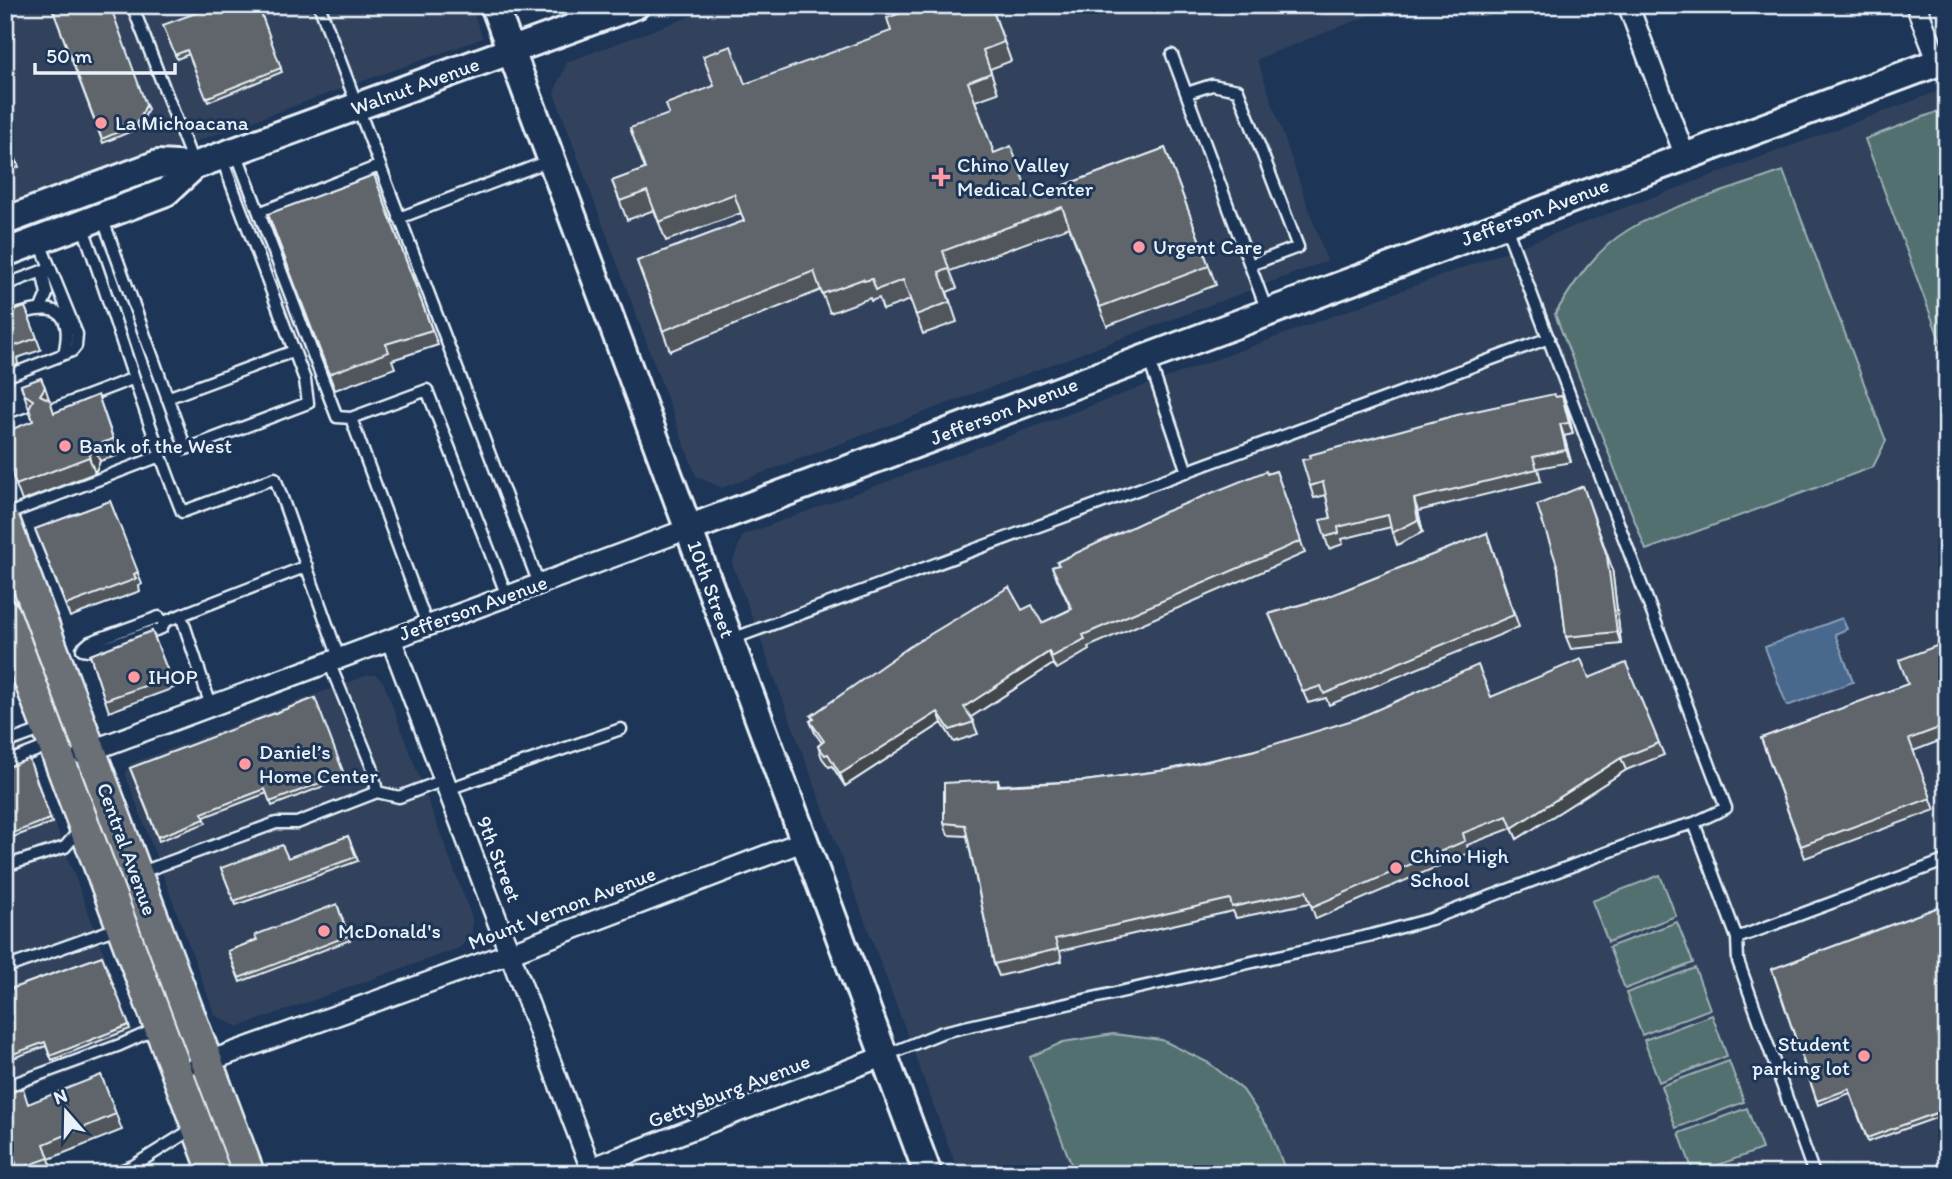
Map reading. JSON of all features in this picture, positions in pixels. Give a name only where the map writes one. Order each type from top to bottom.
[{"type":"main road","name":"Central Avenue","points":[[5,523],[43,625],[69,654],[91,751],[249,1174]]},
{"type":"main road","points":[[5,575],[18,611],[43,625]]},
{"type":"main road","name":"Central Avenue","points":[[5,615],[215,1174]]},
{"type":"main road","points":[[84,825],[103,839],[126,891],[140,887]]},
{"type":"main road","points":[[197,1126],[215,1137],[231,1174]]},
{"type":"street","name":"10th Street","points":[[494,5],[928,1174]]},
{"type":"street","name":"Walnut Avenue","points":[[5,221],[158,164],[194,166],[636,5]]},
{"type":"street","points":[[1628,5],[1685,156]]},
{"type":"street","points":[[1916,5],[1942,60]]},
{"type":"street","name":"Jefferson Avenue","points":[[54,744],[91,751],[1942,60]]},
{"type":"street","name":"Walnut Avenue","points":[[5,253],[166,192],[194,166]]},
{"type":"street","name":"9th Street","points":[[391,639],[592,1171]]},
{"type":"street","name":"Mount Vernon Avenue","points":[[177,1072],[510,953],[804,841]]},
{"type":"street","name":"Gettysburg Avenue","points":[[592,1171],[884,1056]]},
{"type":"lane","points":[[132,5],[194,166]]},
{"type":"lane","points":[[319,5],[539,584]]},
{"type":"lane","points":[[1172,55],[1267,312]]},
{"type":"lane","points":[[1187,93],[1212,85],[1238,90],[1298,247],[1250,265]]},
{"type":"lane","points":[[228,154],[259,213],[337,417],[351,418],[427,390],[508,596]]},
{"type":"lane","points":[[92,220],[186,449],[308,403],[304,380],[228,154]]},
{"type":"lane","points":[[399,218],[552,160]]},
{"type":"lane","points":[[259,213],[379,166]]},
{"type":"lane","points":[[92,220],[127,349],[132,379],[182,512],[275,478],[307,566],[334,660],[373,767],[377,792]]},
{"type":"lane","points":[[884,1056],[943,1032],[1372,935],[1431,919],[1657,834],[1695,823],[1726,808],[1504,223]]},
{"type":"lane","points":[[39,241],[46,270],[47,294],[41,308]]},
{"type":"lane","points":[[5,285],[46,270]]},
{"type":"lane","points":[[5,377],[64,354],[76,346],[77,334],[46,270]]},
{"type":"lane","points":[[5,319],[41,308],[56,311],[62,318],[67,341],[64,354]]},
{"type":"lane","points":[[730,640],[1549,338]]},
{"type":"lane","points":[[167,398],[294,351]]},
{"type":"lane","points":[[1147,357],[1187,472]]},
{"type":"lane","points":[[53,409],[132,379]]},
{"type":"lane","points":[[5,427],[32,417]]},
{"type":"lane","points":[[351,418],[427,625]]},
{"type":"lane","points":[[5,515],[160,456]]},
{"type":"lane","points":[[69,654],[90,642],[159,617],[164,621],[307,566]]},
{"type":"lane","points":[[181,615],[211,706]]},
{"type":"lane","points":[[140,887],[276,823],[297,823],[377,792],[399,797],[446,785],[621,729]]},
{"type":"lane","points":[[5,743],[54,744]]},
{"type":"lane","points":[[5,763],[54,744]]},
{"type":"lane","points":[[1695,823],[1737,938],[1738,961],[1814,1174]]},
{"type":"lane","points":[[5,866],[65,847],[84,825]]},
{"type":"lane","points":[[1737,938],[1947,860]]},
{"type":"lane","points":[[5,968],[121,927]]},
{"type":"lane","points":[[5,1087],[159,1028]]},
{"type":"lane","points":[[112,1174],[133,1166],[197,1126]]},
{"type":"shaded area","points":[[5,5],[470,5],[483,38],[5,210]]},
{"type":"shaded area","name":"Chino Valley Medical Center","points":[[721,5],[1396,5],[1257,59],[1327,261],[722,488],[696,476],[554,93],[567,62]]},
{"type":"shaded area","name":"Chino High School","points":[[1947,88],[1947,1174],[959,1174],[732,563],[743,535]]},
{"type":"shaded area","points":[[1842,618],[1847,629],[1835,634],[1853,682],[1787,706],[1765,647]]},
{"type":"shaded area","points":[[368,675],[376,675],[383,681],[472,918],[472,935],[459,948],[238,1027],[215,1015],[125,773],[130,764]]},
{"type":"shaded area","points":[[5,702],[25,744],[139,1047],[5,1097]]},
{"type":"green space","points":[[1947,108],[1947,359],[1865,139]]},
{"type":"green space","points":[[1783,171],[1886,441],[1873,467],[1646,550],[1555,314],[1596,257],[1628,230],[1682,205]]},
{"type":"green space","points":[[1660,875],[1676,916],[1608,942],[1592,901]]},
{"type":"green space","points":[[1677,922],[1693,963],[1625,989],[1609,947]]},
{"type":"green space","points":[[1695,968],[1710,1009],[1642,1035],[1626,993]]},
{"type":"green space","points":[[1712,1015],[1727,1056],[1659,1082],[1644,1040]]},
{"type":"green space","points":[[1113,1034],[1162,1040],[1209,1063],[1243,1090],[1270,1130],[1286,1172],[1075,1174],[1030,1057],[1063,1042]]},
{"type":"green space","points":[[1729,1061],[1744,1102],[1676,1128],[1661,1086]]},
{"type":"green space","points":[[1747,1108],[1762,1149],[1694,1174],[1679,1133]]},
{"type":"building","points":[[51,5],[110,5],[146,105],[137,124],[102,139]]},
{"type":"building","points":[[217,5],[258,5],[281,68],[206,98],[187,50],[175,55],[163,25]]},
{"type":"building","points":[[922,5],[991,5],[1004,42],[983,50],[991,73],[968,82],[994,153],[1011,146],[1030,198],[1165,148],[1209,266],[1100,307],[1062,207],[943,251],[949,269],[939,272],[950,302],[916,315],[903,280],[876,290],[872,279],[863,279],[822,294],[814,271],[663,331],[637,261],[744,221],[734,194],[659,222],[647,191],[620,201],[612,181],[645,169],[630,128],[669,114],[666,104],[714,86],[703,56],[731,46],[745,84],[891,31],[887,18]]},
{"type":"building","points":[[5,131],[17,163],[5,167]]},
{"type":"building","points":[[374,175],[432,330],[386,344],[389,352],[329,374],[268,214]]},
{"type":"building","points":[[25,307],[37,338],[12,347],[14,352],[5,356],[5,314]]},
{"type":"building","name":"Bank of the West","points":[[41,378],[45,387],[40,395],[50,400],[54,413],[98,395],[113,439],[94,446],[89,457],[16,485],[5,455],[5,432],[33,421],[29,408],[33,400],[24,394],[21,385]]},
{"type":"building","points":[[1554,394],[1556,397],[1562,396],[1569,423],[1560,424],[1566,450],[1533,457],[1537,469],[1414,499],[1418,520],[1392,533],[1388,515],[1338,527],[1339,533],[1325,537],[1320,520],[1331,518],[1323,482],[1310,486],[1302,460],[1311,458],[1310,455],[1457,415]]},
{"type":"building","points":[[1266,471],[1267,474],[1276,471],[1301,541],[1083,635],[1085,639],[1052,657],[1049,652],[964,707],[974,722],[950,730],[938,712],[840,774],[828,754],[825,755],[818,746],[824,741],[810,721],[814,719],[811,716],[909,647],[1009,587],[1022,610],[1032,605],[1042,623],[1072,609],[1052,567],[1059,565],[1057,562],[1162,513]]},
{"type":"building","points":[[1583,486],[1607,556],[1617,632],[1566,637],[1558,568],[1537,505]]},
{"type":"building","points":[[110,501],[138,572],[134,574],[136,579],[66,605],[35,529]]},
{"type":"building","points":[[1487,533],[1514,615],[1324,694],[1321,686],[1303,692],[1269,614],[1327,597]]},
{"type":"building","name":"IHOP","points":[[152,631],[170,677],[105,700],[90,655]]},
{"type":"building","points":[[1947,642],[1947,725],[1909,739],[1931,798],[1801,846],[1761,738],[1908,684],[1899,660]]},
{"type":"building","points":[[1581,659],[1589,678],[1626,663],[1659,743],[1621,758],[1512,828],[1507,816],[1463,833],[1465,841],[1312,907],[1306,891],[1232,907],[1230,899],[1055,939],[1058,949],[994,964],[965,825],[944,823],[944,783],[998,780],[998,786],[1084,781],[1167,770],[1252,751],[1356,719],[1478,665],[1491,697]]},
{"type":"building","name":"Daniel’s Home Center","points":[[315,698],[344,774],[270,802],[265,789],[202,813],[205,819],[158,837],[130,768]]},
{"type":"building","points":[[29,759],[50,819],[5,836],[5,768]]},
{"type":"building","points":[[348,836],[356,857],[234,901],[221,868],[282,845],[288,858]]},
{"type":"building","points":[[337,904],[348,936],[239,978],[228,951],[257,940],[255,935]]},
{"type":"building","points":[[1947,904],[1947,1109],[1867,1138],[1849,1089],[1817,1101],[1772,969]]},
{"type":"building","points":[[102,956],[129,1025],[50,1056],[45,1042],[5,1057],[5,991]]},
{"type":"building","points":[[101,1075],[116,1114],[44,1144],[49,1158],[18,1169],[5,1134],[5,1095],[23,1088],[28,1104]]},
{"type":"place","name":"La Michoacana","points":[[101,123]]},
{"type":"place","name":"Chino Valley Medical Center","points":[[941,177]]},
{"type":"place","name":"Urgent Care","points":[[1139,247]]},
{"type":"place","name":"Bank of the West","points":[[65,446]]},
{"type":"place","name":"IHOP","points":[[134,677]]},
{"type":"place","name":"Daniel’s Home Center","points":[[245,764]]},
{"type":"place","name":"Chino High School","points":[[1396,868]]},
{"type":"place","name":"McDonald's","points":[[324,931]]},
{"type":"place","name":"Student parking lot","points":[[1864,1056]]}]
